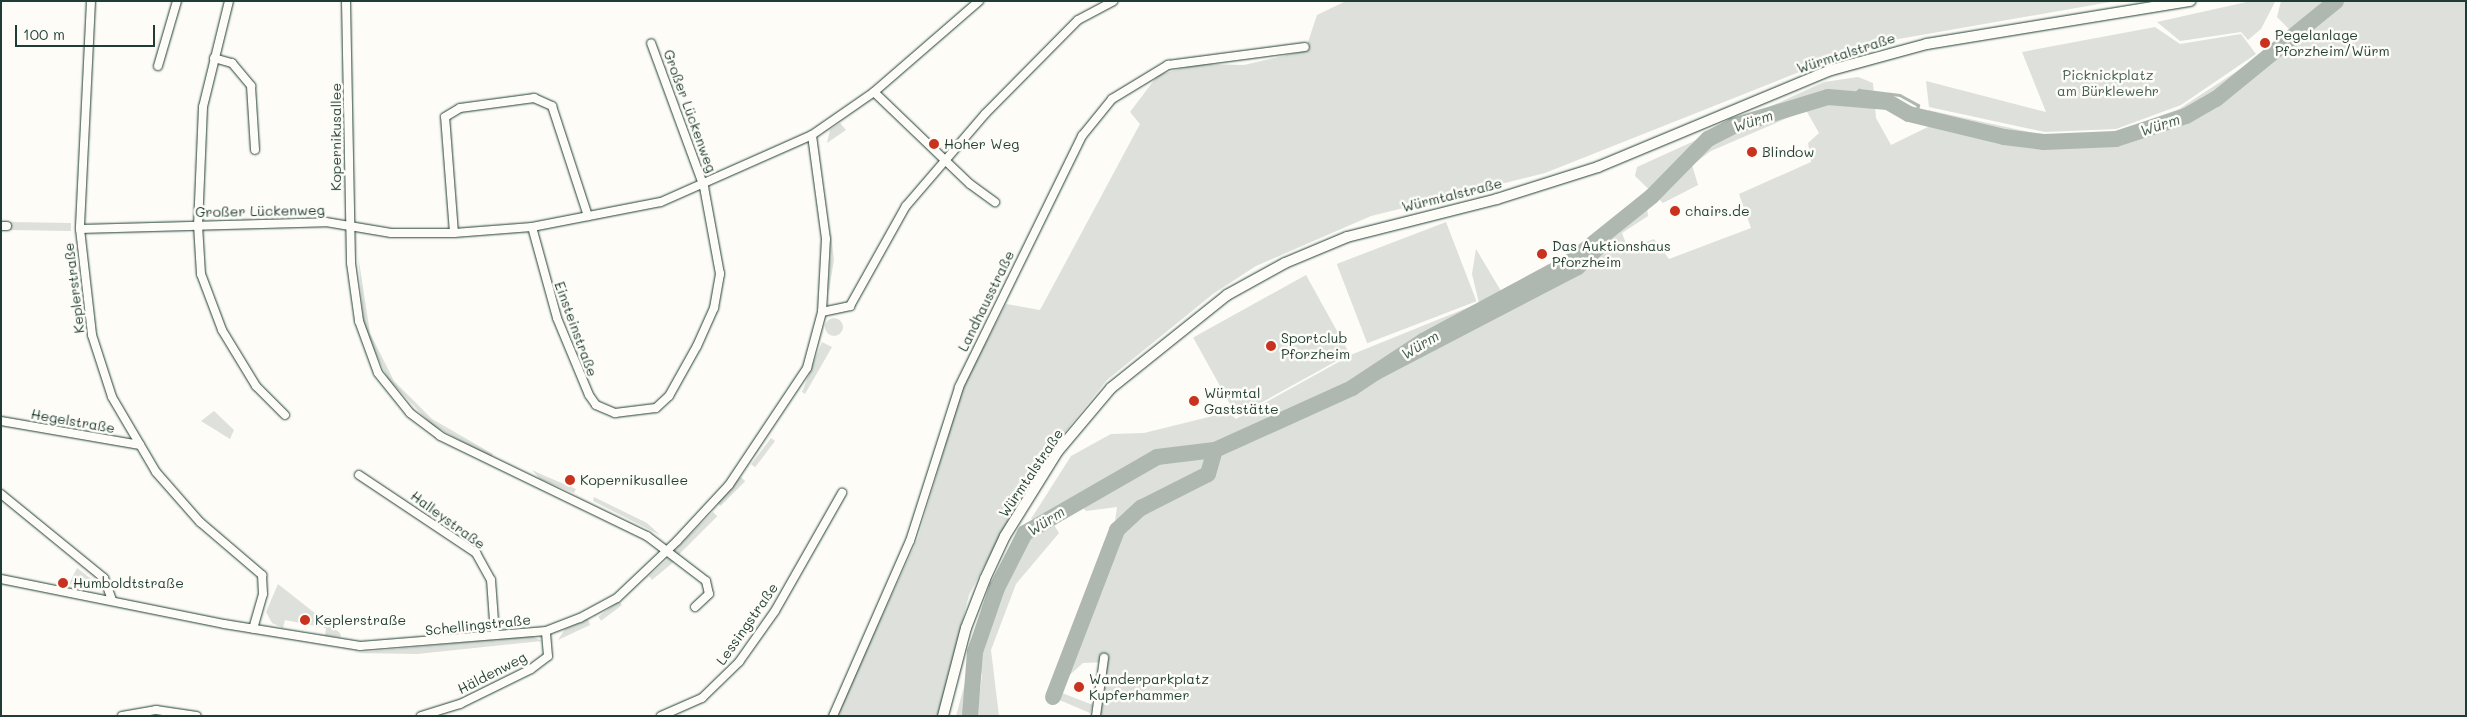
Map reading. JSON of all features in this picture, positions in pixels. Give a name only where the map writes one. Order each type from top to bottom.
[{"type":"main road","name":"Würmtalstraße","points":[[943,716],[966,628],[985,578],[1005,536],[1058,451],[1111,388],[1227,295],[1285,263],[1347,237],[1497,199],[1598,167],[1831,70],[1927,44],[2191,1]]},
{"type":"street","name":"Keplerstraße","points":[[91,1],[80,229],[92,335],[112,397],[140,445],[183,504],[262,575],[263,594],[253,629]]},
{"type":"street","points":[[158,66],[177,1]]},
{"type":"street","points":[[229,1],[203,107],[198,225],[201,274],[222,330],[256,386],[285,415]]},
{"type":"street","name":"Kopernikusallee","points":[[346,1],[348,225],[354,294],[365,342],[382,380],[410,413],[465,451],[616,517],[667,551]]},
{"type":"street","name":"Großer Lückenweg","points":[[80,229],[198,225],[348,225],[391,233],[454,234],[532,227],[661,202],[704,187],[812,135],[874,92],[979,1]]},
{"type":"street","points":[[822,312],[850,306],[906,206],[945,160],[1078,20],[1113,1]]},
{"type":"street","name":"Großer Lückenweg","points":[[651,43],[704,187]]},
{"type":"street","name":"Landhausstraße","points":[[833,716],[910,541],[959,387],[1082,136],[1112,99],[1168,65],[1305,47]]},
{"type":"street","points":[[214,58],[232,63],[251,86],[255,150]]},
{"type":"street","points":[[874,92],[945,160],[995,202]]},
{"type":"street","points":[[454,234],[445,117],[460,108],[534,98],[552,106],[588,216]]},
{"type":"street","name":"Schellingstraße","points":[[1,579],[253,629],[360,646],[546,631],[617,598],[667,551],[729,484],[779,415],[807,368],[822,312],[826,239],[812,135]]},
{"type":"street","name":"Einsteinstraße","points":[[532,227],[557,318],[589,395],[604,411],[642,412],[656,408],[680,378],[719,290],[719,254],[704,187]]},
{"type":"street","name":"Hegelstraße","points":[[1,420],[140,445]]},
{"type":"street","name":"Halleystraße","points":[[359,474],[476,553],[491,580],[495,635]]},
{"type":"street","name":"Lessingstraße","points":[[661,716],[702,698],[739,662],[775,611],[842,493]]},
{"type":"street","points":[[1,494],[104,578],[112,600]]},
{"type":"street","points":[[667,551],[706,581],[709,594],[695,607]]},
{"type":"street","name":"Häldenweg","points":[[421,716],[435,715],[504,685],[548,656],[546,631]]},
{"type":"street","points":[[1096,716],[1104,658]]},
{"type":"street","points":[[122,716],[156,710],[197,716]]},
{"type":"green space","points":[[1346,1],[2116,1],[1870,44],[1545,173],[1371,216],[1256,266],[1213,294],[1107,380],[1037,466],[969,595],[938,716],[836,716],[918,538],[963,386],[1006,304],[1040,310],[1140,124],[1130,112],[1158,75],[1198,64],[1244,65],[1305,51],[1317,15]]},
{"type":"green space","points":[[2251,1],[2275,2],[2261,29],[2248,40],[2241,32],[2180,41],[2157,22]]},
{"type":"green space","points":[[2281,1],[2466,1],[2466,716],[1098,716],[1106,662],[1083,663],[1063,681],[1062,693],[1093,705],[1090,713],[1050,696],[1114,528],[1117,507],[1086,511],[1075,499],[1037,520],[1031,519],[1071,456],[1111,434],[1144,433],[1229,412],[1236,419],[1353,354],[1479,303],[1472,274],[1476,249],[1504,296],[1556,266],[1646,198],[1648,216],[1622,233],[1628,249],[1654,239],[1669,259],[1751,228],[1739,194],[1811,162],[1808,143],[1819,133],[1806,110],[1711,151],[1692,165],[1698,185],[1663,203],[1635,176],[1637,167],[1824,82],[1858,77],[1873,83],[1876,118],[1891,145],[1932,125],[1928,110],[2043,135],[2116,132],[2179,109],[2254,60],[2275,57],[2296,36],[2277,17]]},
{"type":"green space","name":"Picknickplatz am Bürklewehr","points":[[2155,27],[2180,44],[2241,34],[2256,54],[2181,105],[2116,129],[2045,132],[1929,107],[1926,81],[2046,112],[2022,52]]},
{"type":"green space","points":[[840,123],[846,130],[827,143],[830,130]]},
{"type":"green space","points":[[8,222],[71,223],[71,231],[8,230]]},
{"type":"green space","name":"Sportclub Pforzheim","points":[[1446,222],[1476,301],[1367,343],[1337,264]]},
{"type":"green space","points":[[831,234],[834,260],[828,296],[830,261]]},
{"type":"green space","points":[[358,255],[370,333],[394,381],[432,419],[493,454],[491,457],[432,425],[388,379],[364,328]]},
{"type":"green space","name":"Sportclub Pforzheim","points":[[1306,275],[1350,354],[1237,416],[1193,338]]},
{"type":"green space","points":[[834,318],[840,321],[843,327],[840,333],[834,336],[828,333],[825,327],[828,321]]},
{"type":"green space","points":[[822,342],[832,347],[805,394],[802,392]]},
{"type":"green space","points":[[214,411],[234,430],[230,439],[201,421]]},
{"type":"green space","points":[[771,438],[775,441],[755,467],[751,464]]},
{"type":"green space","points":[[532,470],[576,489],[574,493],[540,479]]},
{"type":"green space","points":[[741,477],[745,481],[720,506],[716,502]]},
{"type":"green space","points":[[594,497],[647,523],[660,535],[593,501]]},
{"type":"green space","points":[[713,512],[717,516],[678,556],[673,552]]},
{"type":"green space","points":[[1051,520],[1059,533],[1016,584],[991,650],[999,716],[977,716],[982,675],[977,655],[991,613],[1014,556],[1026,539]]},
{"type":"green space","points":[[671,556],[676,560],[652,580],[649,576]]},
{"type":"green space","points":[[77,568],[94,581],[93,588],[69,584]]},
{"type":"green space","points":[[278,584],[340,633],[341,637],[325,636],[326,628],[285,620],[283,628],[272,623],[266,612]]},
{"type":"green space","points":[[619,601],[622,605],[601,621],[598,617]]},
{"type":"green space","points":[[588,619],[590,625],[558,640],[565,629]]},
{"type":"green space","points":[[532,636],[542,641],[417,654],[354,653]]},
{"type":"green space","points":[[972,670],[969,716],[956,716],[965,683]]},
{"type":"waterway","name":"Würm","points":[[970,716],[975,652],[997,588],[1025,533],[1157,457],[1215,450],[1352,388],[1423,341],[1570,262],[1652,196],[1708,139],[1733,126],[1828,97],[1888,102],[1909,114],[2004,137],[2044,142],[2116,139],[2186,116],[2216,99],[2336,1]]},
{"type":"waterway","points":[[1850,98],[1859,90],[1900,95],[1918,105],[1918,116]]},
{"type":"waterway","points":[[1352,388],[1579,270],[1600,250]]},
{"type":"waterway","name":"Würm","points":[[1053,697],[1117,530],[1141,508],[1208,474],[1215,450]]},
{"type":"place","name":"Pegelanlage Pforzheim/Würm","points":[[2265,43]]},
{"type":"place","name":"Hoher Weg","points":[[934,144]]},
{"type":"place","name":"Blindow","points":[[1752,152]]},
{"type":"place","name":"chairs.de","points":[[1675,211]]},
{"type":"place","name":"Das Auktionshaus Pforzheim","points":[[1542,254]]},
{"type":"place","name":"Sportclub Pforzheim","points":[[1271,346]]},
{"type":"place","name":"Würmtal Gaststätte","points":[[1194,401]]},
{"type":"place","name":"Kopernikusallee","points":[[570,480]]},
{"type":"place","name":"Humboldtstraße","points":[[63,583]]},
{"type":"place","name":"Keplerstraße","points":[[305,620]]},
{"type":"place","name":"Wanderparkplatz Kupferhammer","points":[[1079,687]]}]
